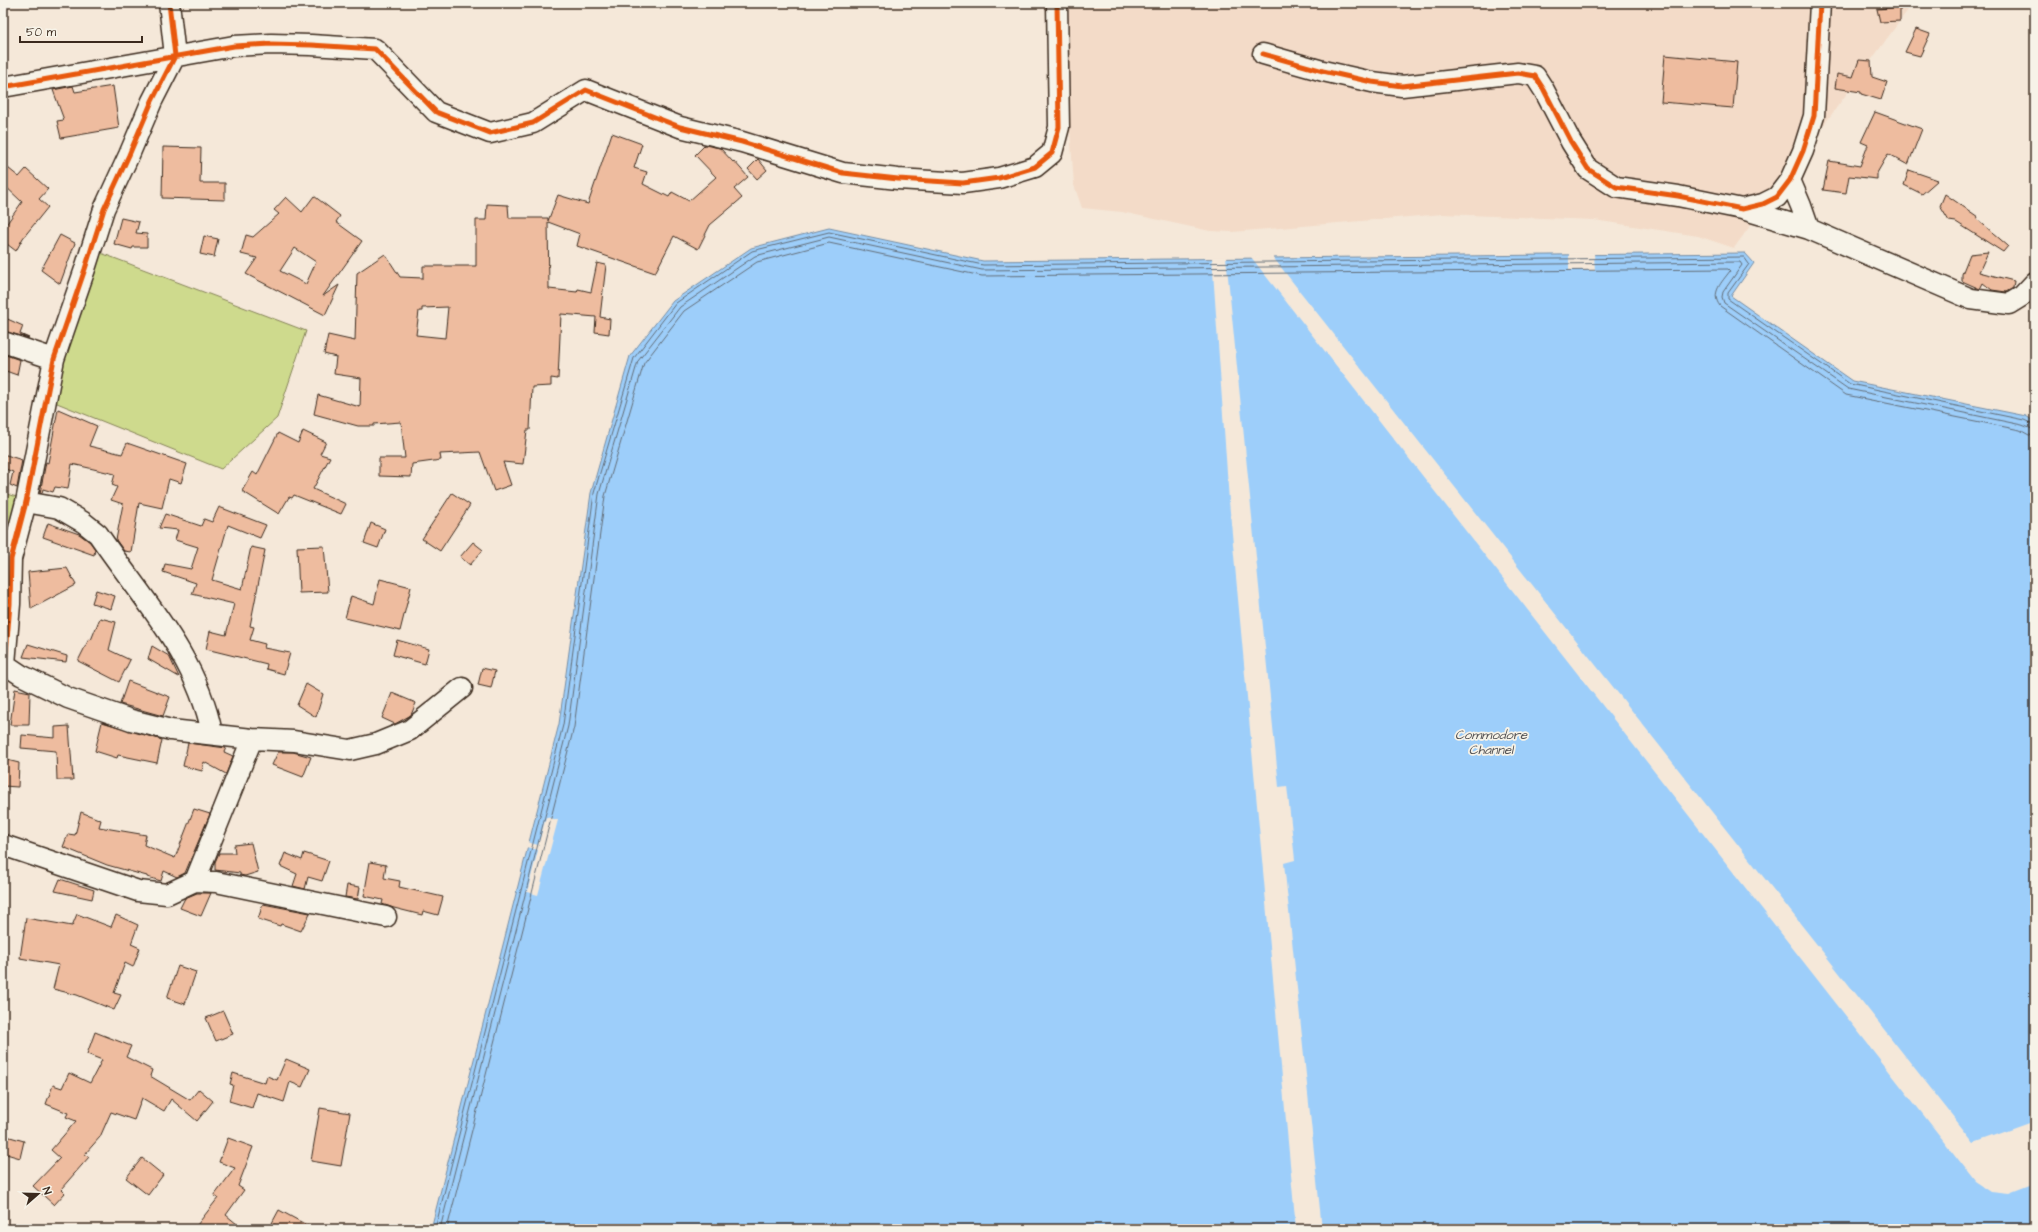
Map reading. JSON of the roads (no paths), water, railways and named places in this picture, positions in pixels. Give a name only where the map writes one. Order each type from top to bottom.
[{"type":"street","points":[[169,3],[175,56],[152,101],[104,209],[54,359],[26,502],[6,566],[10,604],[4,663],[21,675],[68,698],[102,711],[171,730],[212,733],[252,739],[294,741],[350,750],[369,745],[410,730],[462,688]]},
{"type":"street","points":[[3,87],[234,46],[271,44],[345,45],[376,49],[436,112],[490,133],[533,123],[586,90],[680,127],[742,142],[843,173],[898,179],[963,183],[999,178],[1035,167],[1052,152],[1059,127],[1057,3]]},
{"type":"street","points":[[1742,209],[1763,204],[1777,197],[1790,180],[1803,151],[1814,116],[1820,3]]},
{"type":"street","points":[[1263,54],[1372,82],[1402,86],[1518,73],[1535,76],[1571,142],[1588,168],[1616,187],[1678,196],[1742,209],[1808,229],[1972,299],[2009,304],[2022,296],[2035,282]]},
{"type":"street","points":[[1790,180],[1801,206],[1808,229]]},
{"type":"street","points":[[3,342],[54,359]]},
{"type":"street","points":[[26,502],[59,508],[83,522],[98,534],[179,648],[202,694],[212,733]]},
{"type":"street","points":[[195,881],[252,739]]},
{"type":"street","points":[[3,845],[138,891],[167,894],[195,881],[216,882],[386,918]]},
{"type":"water","name":"Commodore Channel","points":[[829,228],[983,261],[1745,253],[1754,263],[1731,296],[1852,381],[2026,416],[2035,422],[2035,1229],[431,1229],[559,724],[591,493],[630,356],[673,301],[751,248]]}]
